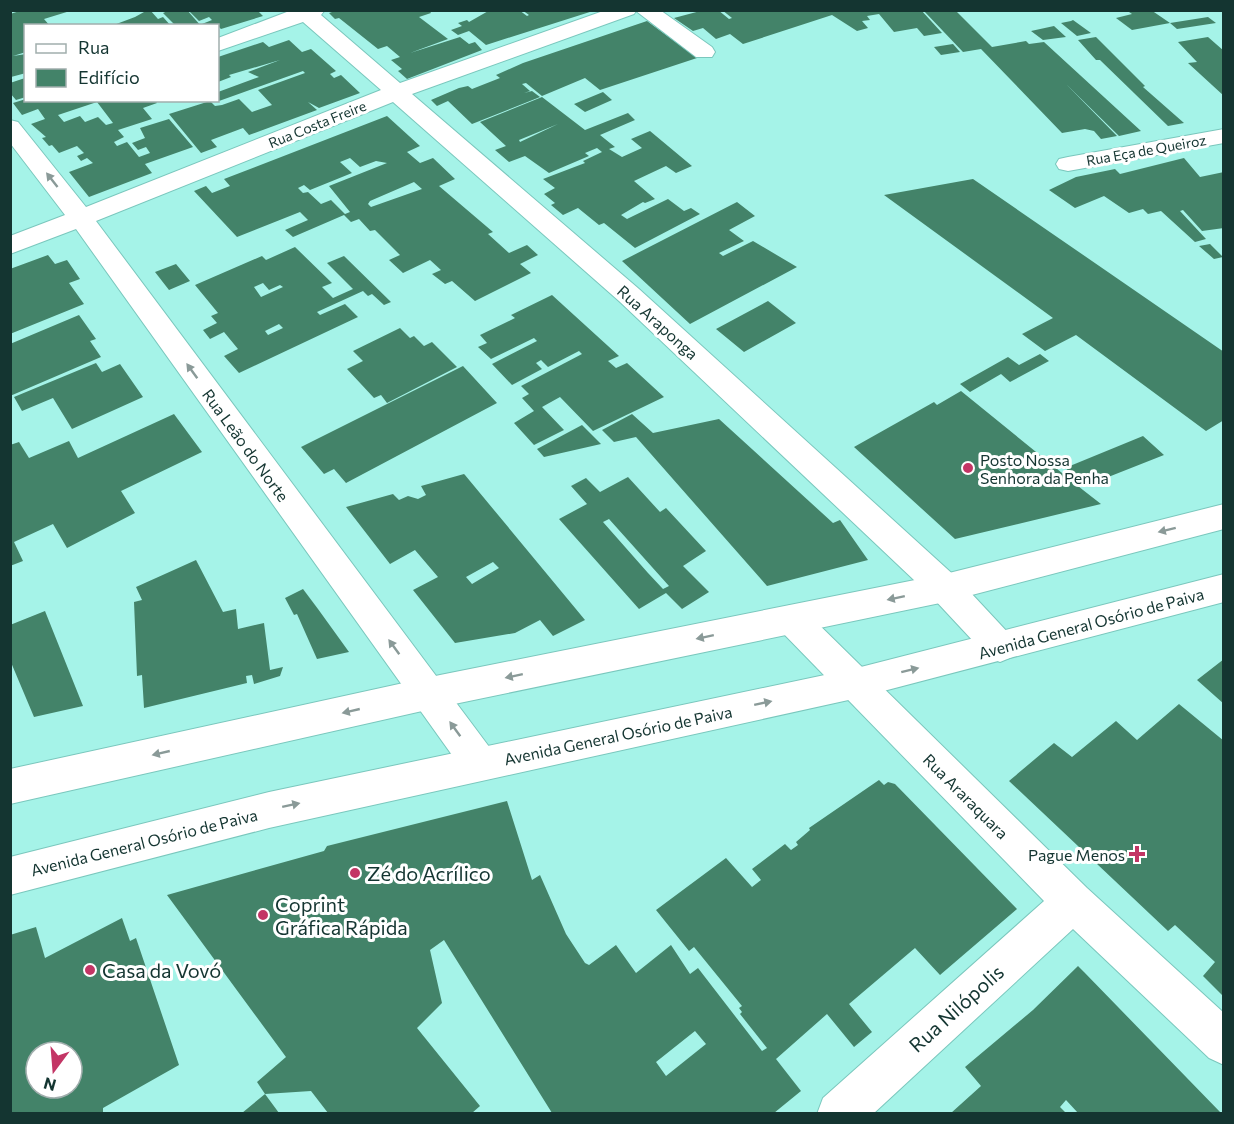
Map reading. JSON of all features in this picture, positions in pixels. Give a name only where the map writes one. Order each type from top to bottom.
[{"type":"street","name":"Rua Costa Freire","points":[[10,246],[398,92],[627,10]]},
{"type":"street","points":[[646,10],[704,52]]},
{"type":"street","name":"Rua Araponga","points":[[307,12],[629,295],[945,588],[1000,647]]},
{"type":"street","points":[[219,45],[307,12]]},
{"type":"street","name":"Rua Leão do Norte","points":[[10,127],[81,218],[480,764]]},
{"type":"street","name":"Rua Eça de Queiroz","points":[[1068,164],[1224,136]]},
{"type":"street","points":[[10,787],[429,694],[945,588],[1224,516]]},
{"type":"street","name":"Avenida General Osório de Paiva","points":[[10,876],[269,810],[853,684],[1224,588]]},
{"type":"street","name":"Rua Araraquara","points":[[791,619],[853,684],[1073,902],[1224,1043]]},
{"type":"street","name":"Rua Nilópolis","points":[[839,1113],[1073,902]]},
{"type":"building","points":[[23,10],[70,11],[44,19],[48,24],[24,24],[24,53],[13,56],[24,54],[24,74],[11,77],[10,14]]},
{"type":"building","points":[[142,10],[150,10],[158,19],[163,17],[169,24],[116,24],[135,17],[144,12]]},
{"type":"building","points":[[170,10],[187,10],[199,24],[174,24],[163,13]]},
{"type":"building","points":[[257,10],[263,16],[221,29],[219,24],[202,24],[212,20],[209,17],[199,21],[189,11]]},
{"type":"building","points":[[338,10],[429,10],[431,13],[419,17],[448,39],[410,53],[460,37],[469,44],[475,42],[482,50],[407,79],[398,71],[402,69],[391,60],[400,57],[387,46],[378,49],[339,18],[335,19],[329,13]]},
{"type":"building","points":[[490,10],[519,10],[527,16],[529,15],[522,10],[593,11],[486,45],[469,31],[458,35],[451,30],[462,26],[458,23],[467,20],[469,22]]},
{"type":"building","points":[[704,10],[718,10],[729,19],[732,18],[722,10],[921,10],[942,33],[924,36],[917,28],[894,32],[879,14],[867,16],[870,20],[862,21],[868,28],[857,31],[832,15],[743,44],[730,34],[716,39],[703,28],[693,31],[674,18]]},
{"type":"building","points":[[923,10],[955,10],[992,47],[1026,41],[1029,44],[1044,42],[1141,131],[1119,136],[1066,84],[1117,136],[1101,139],[1094,131],[1085,129],[1062,133],[981,49],[963,52]]},
{"type":"building","points":[[1126,10],[1151,10],[1170,23],[1132,30],[1116,18],[1132,14]]},
{"type":"building","points":[[1208,17],[1216,23],[1177,29],[1170,23]]},
{"type":"building","points":[[1073,20],[1091,33],[1077,36],[1061,23]]},
{"type":"building","points":[[647,21],[697,58],[600,90],[585,78],[542,96],[526,83],[522,84],[530,91],[524,93],[532,91],[540,97],[472,124],[448,101],[437,106],[431,100],[459,88],[468,86],[472,89],[500,78],[496,75],[523,63]]},
{"type":"building","points":[[1054,26],[1066,37],[1043,40],[1031,31]]},
{"type":"building","points":[[1096,37],[1145,86],[1143,87],[1184,123],[1168,126],[1100,60],[1096,60],[1078,40]]},
{"type":"building","points":[[1208,37],[1224,51],[1224,96],[1188,63],[1197,62],[1178,42]]},
{"type":"building","points":[[289,40],[302,52],[311,49],[336,71],[330,74],[334,78],[341,75],[360,93],[319,108],[308,102],[317,110],[249,135],[243,128],[211,140],[217,147],[201,153],[169,114],[207,102],[211,102],[215,106],[239,99],[252,112],[272,105],[258,90],[305,73],[303,71],[219,101],[219,92],[259,77],[248,72],[280,60],[229,75],[231,77],[219,82],[219,57],[263,42],[269,47]]},
{"type":"building","points":[[953,44],[960,52],[941,55],[934,47]]},
{"type":"building","points":[[24,78],[24,98],[16,100],[10,93],[10,83]]},
{"type":"building","points":[[603,92],[612,100],[585,112],[574,104]]},
{"type":"building","points":[[542,97],[585,130],[628,113],[635,120],[600,135],[615,147],[609,149],[622,157],[642,148],[631,139],[650,131],[692,166],[676,173],[666,166],[634,181],[655,199],[643,202],[621,215],[627,219],[668,199],[684,211],[691,208],[700,214],[635,248],[604,223],[599,225],[578,208],[563,215],[551,205],[555,203],[544,194],[555,188],[543,179],[585,163],[583,161],[602,152],[597,148],[585,153],[589,156],[549,173],[525,156],[509,162],[495,150],[506,146],[480,122]],"holes":[[[558,124],[520,142],[519,140]]]},
{"type":"building","points":[[24,100],[24,102],[97,102],[156,102],[143,108],[152,119],[118,130],[124,137],[114,142],[117,146],[127,142],[139,157],[150,153],[146,147],[138,150],[132,143],[145,138],[140,128],[169,119],[193,147],[145,164],[152,173],[89,197],[69,172],[93,163],[87,158],[81,161],[77,156],[84,153],[77,146],[59,153],[52,145],[49,146],[42,138],[46,137],[31,124],[45,119],[38,109],[22,115],[13,103]],"holes":[[[97,102],[113,123],[106,125],[98,117],[85,122],[80,116],[64,122],[58,115]]]},
{"type":"building","points":[[387,116],[420,146],[407,152],[420,163],[433,158],[455,179],[439,186],[493,232],[488,234],[509,253],[527,245],[538,255],[520,264],[531,273],[475,301],[452,281],[445,284],[432,274],[441,270],[430,260],[403,273],[389,260],[400,255],[375,230],[370,231],[359,219],[351,222],[344,215],[293,237],[285,230],[308,220],[300,212],[237,237],[194,191],[206,186],[212,193],[230,186],[224,179]],"holes":[[[350,158],[360,167],[376,161],[387,163],[329,186],[350,212],[345,214],[331,200],[321,204],[308,192],[303,193],[298,188],[304,185],[310,190],[352,173],[340,162]],[[414,182],[422,189],[371,207],[368,204],[370,201]]]},
{"type":"building","points":[[1184,158],[1200,177],[1224,172],[1224,228],[1202,231],[1183,210],[1180,211],[1206,239],[1195,242],[1161,211],[1148,214],[1143,209],[1129,213],[1104,196],[1075,208],[1049,190],[1076,177],[1115,169],[1120,174]]},
{"type":"building","points":[[973,179],[1224,352],[1224,420],[1206,431],[1076,335],[1045,351],[1022,334],[1053,318],[884,195]]},
{"type":"building","points":[[737,202],[755,216],[729,230],[744,241],[719,253],[723,256],[753,241],[797,267],[690,324],[622,261]]},
{"type":"building","points":[[1210,244],[1223,257],[1214,259],[1199,246]]},
{"type":"building","points":[[295,247],[332,283],[322,287],[333,298],[353,289],[327,263],[344,256],[391,302],[384,305],[372,294],[368,296],[363,291],[317,312],[320,315],[345,304],[358,317],[239,373],[224,356],[238,349],[224,332],[210,339],[203,330],[217,323],[211,316],[218,313],[195,285],[262,256],[266,260]],"holes":[[[263,283],[269,290],[280,285],[283,287],[261,297],[254,287]],[[279,324],[283,328],[268,335],[265,331]]]},
{"type":"building","points":[[48,255],[55,264],[67,260],[80,279],[69,283],[84,304],[10,334],[10,269]]},
{"type":"building","points":[[176,264],[190,281],[169,290],[155,272]]},
{"type":"building","points":[[552,295],[619,356],[608,361],[616,368],[627,363],[664,397],[593,431],[560,397],[542,407],[564,430],[534,445],[514,423],[534,411],[522,398],[529,394],[521,386],[582,354],[579,351],[548,367],[541,360],[536,363],[542,369],[512,385],[492,364],[537,341],[534,338],[491,359],[478,347],[487,343],[480,335],[515,318],[511,315]]},
{"type":"building","points":[[768,301],[796,323],[744,352],[716,329]]},
{"type":"building","points":[[79,315],[96,339],[90,341],[101,357],[10,396],[10,344]]},
{"type":"building","points":[[400,328],[410,338],[414,336],[424,346],[432,342],[457,367],[387,403],[381,395],[374,398],[347,369],[363,361],[353,351]]},
{"type":"building","points":[[1040,354],[1049,361],[1010,382],[1001,374],[970,392],[960,384],[1008,357],[1019,365]]},
{"type":"building","points":[[96,363],[102,372],[120,364],[143,397],[72,429],[53,398],[22,411],[14,397]]},
{"type":"building","points":[[463,366],[497,403],[346,483],[334,469],[324,474],[301,447]]},
{"type":"building","points":[[961,391],[1101,504],[955,539],[854,447],[934,402],[937,405]]},
{"type":"building","points":[[174,414],[202,452],[121,491],[135,513],[67,548],[53,524],[14,542],[23,561],[10,566],[10,445],[19,442],[29,458],[69,441],[78,458]]},
{"type":"building","points":[[632,414],[653,433],[719,419],[833,523],[840,520],[868,560],[767,586],[636,437],[614,442],[602,430]]},
{"type":"building","points":[[582,425],[601,444],[544,457],[537,449]]},
{"type":"building","points":[[1143,436],[1164,455],[1088,485],[1065,468]]},
{"type":"building","points":[[464,474],[585,620],[553,636],[540,620],[515,633],[455,643],[413,590],[438,577],[415,550],[390,564],[346,507],[393,494],[399,500],[408,496],[418,499],[426,495],[421,486]],"holes":[[[493,562],[499,568],[472,584],[466,577]]]},
{"type":"building","points":[[628,477],[660,512],[666,508],[706,551],[683,566],[709,592],[682,609],[666,593],[639,609],[559,519],[587,504],[571,486],[586,478],[600,492]],"holes":[[[609,519],[669,586],[663,589],[603,522]]]},
{"type":"building","points":[[196,560],[223,612],[236,609],[238,629],[264,623],[270,670],[283,667],[280,676],[254,684],[252,675],[246,676],[247,683],[144,708],[142,675],[137,676],[134,602],[142,600],[136,587]]},
{"type":"building","points":[[303,589],[349,652],[317,659],[297,614],[294,615],[285,598]]},
{"type":"building","points":[[45,611],[83,706],[34,717],[10,660],[10,625]]},
{"type":"building","points":[[1224,659],[1224,704],[1197,680]]},
{"type":"building","points":[[1179,704],[1224,741],[1224,997],[1203,976],[1215,962],[1175,925],[1168,931],[1009,781],[1054,743],[1072,757],[1116,721],[1137,740]]},
{"type":"building","points":[[879,780],[884,785],[888,782],[895,784],[1017,909],[940,975],[915,948],[849,1004],[872,1032],[854,1047],[827,1014],[776,1059],[801,1091],[774,1113],[552,1113],[444,940],[430,950],[442,1003],[417,1028],[480,1106],[472,1113],[328,1113],[311,1091],[265,1094],[257,1082],[286,1057],[167,895],[324,851],[327,846],[507,801],[532,880],[540,875],[566,934],[585,963],[589,965],[616,945],[636,973],[671,945],[690,974],[698,968],[762,1051],[767,1048],[740,1014],[742,1012],[739,1008],[742,1006],[694,947],[689,951],[656,910],[726,858],[752,887],[761,880],[752,869],[785,844],[791,850],[798,845],[796,842],[810,830],[809,828]],"holes":[[[695,1031],[706,1044],[666,1076],[656,1062]]]},
{"type":"building","points":[[122,918],[130,941],[136,938],[179,1065],[103,1108],[103,1113],[10,1113],[10,935],[36,927],[45,958]]},
{"type":"building","points":[[1078,966],[1221,1113],[1078,1113],[1066,1100],[1060,1107],[1066,1113],[951,1113],[981,1086],[965,1067],[1033,1010]]},
{"type":"building","points":[[265,1094],[279,1113],[242,1113]]},
{"type":"place","name":"Posto Nossa Senhora da Penha","points":[[968,468]]},
{"type":"place","name":"Pague Menos","points":[[1137,854]]},
{"type":"place","name":"Zé do Acrílico","points":[[355,873]]},
{"type":"place","name":"Coprint Gráfica Rápida","points":[[263,915]]},
{"type":"place","name":"Casa da Vovó","points":[[90,970]]}]
